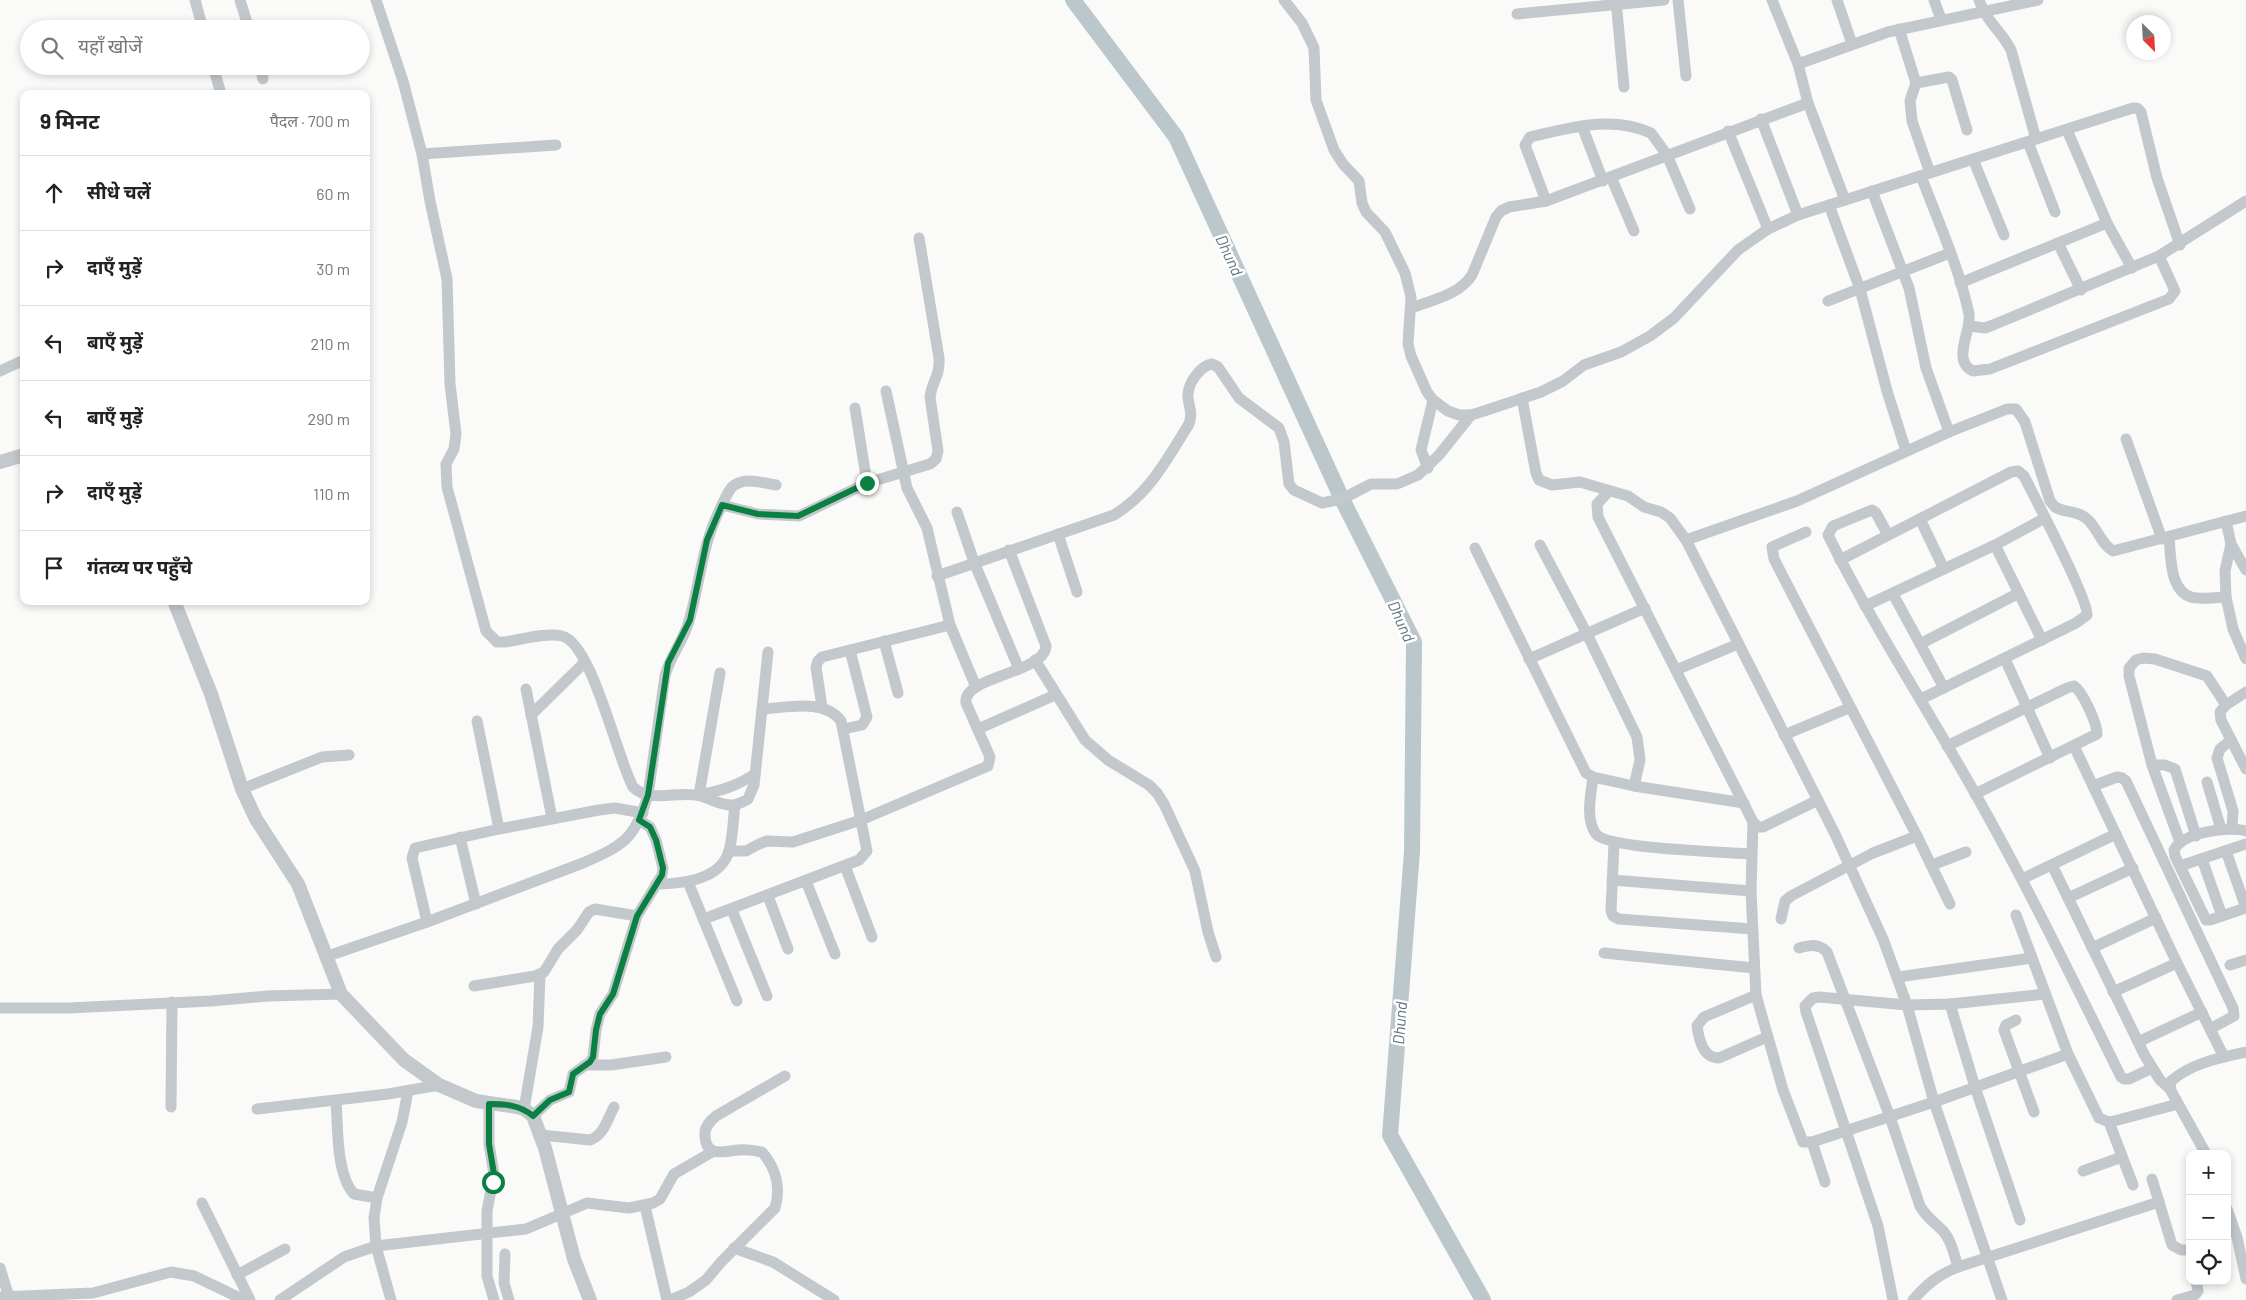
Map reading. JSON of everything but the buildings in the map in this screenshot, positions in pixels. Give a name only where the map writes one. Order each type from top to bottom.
[{"type":"street","points":[[195,0],[201,20]]},
{"type":"street","points":[[240,0],[246,20]]},
{"type":"street","points":[[376,0],[403,81],[422,154],[430,201],[443,257],[448,294],[450,384],[456,434],[454,449],[446,464],[447,487],[486,631],[497,642],[551,635],[561,635],[569,638],[577,647],[585,662],[603,705],[629,779],[639,792],[653,795],[699,795],[729,788],[755,774]]},
{"type":"street","points":[[1284,0],[1302,23],[1314,48],[1316,100],[1334,150],[1343,164],[1360,181],[1362,204],[1366,212],[1380,226],[1389,240],[1406,279],[1411,308],[1408,330],[1409,350],[1421,380],[1433,400],[1448,411],[1459,415],[1471,415],[1552,387],[1584,366],[1621,352],[1663,327],[1674,318],[1738,250],[1768,229],[1798,215],[2137,108],[2141,112],[2157,178],[2180,245]]},
{"type":"street","points":[[1517,14],[1552,5],[1664,0]]},
{"type":"street","points":[[1678,0],[1686,76]]},
{"type":"street","points":[[1772,0],[1798,64],[1808,103],[1844,200]]},
{"type":"street","points":[[1837,0],[1852,44]]},
{"type":"street","points":[[1934,0],[1941,19]]},
{"type":"street","points":[[1798,64],[1899,29],[1941,19],[1981,6],[2034,0]]},
{"type":"street","points":[[1616,2],[1624,88]]},
{"type":"street","points":[[1981,6],[2011,50],[2032,141],[2055,212]]},
{"type":"street","points":[[1899,29],[1916,83],[1910,101],[1910,108],[1925,175],[1968,311],[1969,326],[1963,350],[1966,365],[1973,371],[1990,369],[2170,300],[2175,291],[2159,256]]},
{"type":"street","points":[[216,75],[220,90]]},
{"type":"street","points":[[262,75],[263,79]]},
{"type":"street","points":[[1916,83],[1949,77],[1952,80],[1967,130]]},
{"type":"street","points":[[1411,308],[1453,293],[1467,283],[1496,217],[1501,211],[1509,207],[1546,201],[1667,156],[1761,118],[1808,103]]},
{"type":"street","points":[[1761,118],[1798,215]]},
{"type":"street","points":[[1546,201],[1525,145],[1526,141],[1530,137],[1606,123],[1645,130],[1655,137],[1667,156],[1690,210]]},
{"type":"street","points":[[1582,126],[1634,231]]},
{"type":"street","points":[[2067,130],[2107,223],[2132,268]]},
{"type":"street","points":[[1728,131],[1768,229]]},
{"type":"street","points":[[422,154],[556,145]]},
{"type":"street","points":[[1973,159],[2004,235]]},
{"type":"street","points":[[1872,191],[1904,271],[1912,299],[1926,368],[1949,432]]},
{"type":"street","points":[[1969,326],[1985,328],[2081,290],[2159,256],[2180,245],[2246,201]]},
{"type":"street","points":[[1829,205],[1860,288],[1887,391],[1906,451]]},
{"type":"street","points":[[1960,283],[2107,223]]},
{"type":"street","points":[[722,505],[758,514],[798,516],[867,483],[930,464],[936,459],[938,451],[930,397],[931,390],[938,377],[939,358],[918,238]]},
{"type":"street","points":[[2058,243],[2081,290]]},
{"type":"street","points":[[1828,302],[1950,252]]},
{"type":"street","points":[[0,372],[20,362]]},
{"type":"street","points":[[937,576],[1114,515],[1136,500],[1154,478],[1189,424],[1192,416],[1188,397],[1189,388],[1198,372],[1205,365],[1212,364],[1218,367],[1240,398],[1279,428],[1284,442],[1286,474],[1289,484],[1294,490],[1322,503],[1333,502],[1371,484],[1391,484],[1407,481],[1428,468],[1471,415]]},
{"type":"street","points":[[886,391],[902,472],[909,493],[927,528],[950,625],[976,687]]},
{"type":"street","points":[[1522,398],[1536,473],[1539,480],[1552,485],[1580,482],[1628,496],[1644,507],[1670,518],[1686,540],[1851,866],[1898,977],[1934,1102],[2002,1300]]},
{"type":"street","points":[[1428,468],[1421,450],[1433,400]]},
{"type":"street","points":[[855,408],[867,483]]},
{"type":"street","points":[[1686,540],[1797,500],[1949,432],[2006,409],[2016,409],[2025,422],[2050,501],[2054,507],[2081,515],[2108,548],[2113,551],[2246,516]]},
{"type":"street","points":[[2126,438],[2165,538],[2177,583],[2182,591],[2189,596],[2199,598],[2226,597]]},
{"type":"street","points":[[0,462],[20,457]]},
{"type":"street","points":[[1840,560],[2011,472],[2018,471],[2024,476],[2088,610],[2087,616],[2083,620],[1921,699]]},
{"type":"street","points":[[325,957],[476,904],[608,852],[628,838],[644,821],[653,795],[668,663],[690,620],[707,540],[722,505],[733,487],[740,482],[749,481],[776,485]]},
{"type":"street","points":[[1609,491],[1597,504],[1598,517],[1753,822],[1758,827],[1763,827],[1818,800]]},
{"type":"street","points":[[1888,535],[1872,510],[1833,526],[1828,535],[1865,606],[1921,699],[2022,879],[2121,1077],[2124,1080],[2129,1079],[2152,1068]]},
{"type":"street","points":[[957,512],[974,562],[1019,669]]},
{"type":"street","points":[[1865,606],[1893,594],[2045,518]]},
{"type":"street","points":[[1920,519],[1944,569]]},
{"type":"street","points":[[2226,522],[2231,544],[2246,570]]},
{"type":"street","points":[[1806,532],[1777,543],[1772,547],[1772,552],[1849,708],[1932,865],[1950,904]]},
{"type":"street","points":[[1058,534],[1077,592]]},
{"type":"street","points":[[1995,544],[2042,640]]},
{"type":"street","points":[[2231,544],[2225,571],[2226,597],[2233,629],[2246,659]]},
{"type":"street","points":[[1540,545],[1586,632],[1637,737],[1640,760],[1634,786]]},
{"type":"street","points":[[1475,548],[1582,767],[1592,777],[1634,786],[1744,803]]},
{"type":"street","points":[[729,851],[746,851],[768,841],[793,842],[861,820],[988,766],[990,757],[965,698],[976,687],[1019,669],[1046,651],[1046,646],[1009,550]]},
{"type":"street","points":[[1920,644],[2019,593]]},
{"type":"street","points":[[1893,594],[1944,688]]},
{"type":"street","points":[[176,605],[211,694],[242,789],[256,819],[298,884],[312,916],[325,957],[342,994],[404,1060],[439,1085],[476,1102],[529,1112],[569,1092],[573,1074],[593,1057],[598,1021],[613,994],[637,916],[663,868],[656,840],[644,821],[615,808],[552,818],[421,845],[412,852],[427,922]]},
{"type":"street","points":[[1529,659],[1586,632],[1645,608]]},
{"type":"street","points":[[822,707],[816,667],[822,656],[950,625]]},
{"type":"street","points":[[884,641],[898,694]]},
{"type":"street","points":[[1676,670],[1738,644]]},
{"type":"street","points":[[844,729],[862,724],[867,717],[850,650]]},
{"type":"street","points":[[699,795],[717,803],[734,805],[748,799],[754,785],[768,652]]},
{"type":"street","points":[[2005,658],[2050,758]]},
{"type":"street","points":[[2180,842],[2152,765],[2129,676],[2131,663],[2136,660],[2150,658],[2207,676],[2226,704]]},
{"type":"street","points":[[1035,660],[1055,695],[1085,740],[1108,760],[1148,785],[1157,793],[1195,870],[1208,932],[1216,957]]},
{"type":"street","points":[[531,715],[585,662]]},
{"type":"street","points":[[699,795],[720,673]]},
{"type":"street","points":[[1948,746],[2067,688],[2074,686],[2080,690],[2095,724],[2097,734],[1975,794]]},
{"type":"street","points":[[526,689],[552,818]]},
{"type":"street","points":[[2246,692],[2226,704],[2220,712],[2221,720],[2246,769]]},
{"type":"street","points":[[978,729],[1055,695]]},
{"type":"street","points":[[704,919],[845,866],[859,860],[867,851],[844,729],[837,715],[822,707],[762,709]]},
{"type":"street","points":[[1784,735],[1849,708]]},
{"type":"street","points":[[477,720],[499,829]]},
{"type":"street","points":[[2226,829],[2234,817],[2217,758],[2220,749],[2231,740]]},
{"type":"street","points":[[2074,746],[2176,963],[2224,1057]]},
{"type":"street","points":[[242,789],[322,757],[349,756]]},
{"type":"street","points":[[2152,765],[2165,765],[2175,769],[2196,836]]},
{"type":"street","points":[[1592,777],[1590,803],[1592,826],[1596,835],[1604,840],[1751,854]]},
{"type":"street","points":[[2094,786],[2117,777],[2126,781],[2233,1008],[2234,1016],[2210,1029]]},
{"type":"street","points":[[2207,782],[2226,829]]},
{"type":"street","points":[[656,884],[688,882],[720,866],[729,851],[734,805]]},
{"type":"street","points":[[1753,822],[1751,891],[1756,995],[1766,1037],[1800,1138],[1806,1143],[1890,1117],[2068,1054]]},
{"type":"street","points":[[2226,851],[2246,908],[2206,920],[2174,850],[2180,842],[2196,836],[2226,829],[2246,831]]},
{"type":"street","points":[[2022,879],[2116,834]]},
{"type":"street","points":[[1781,919],[1786,901],[1791,896],[1873,853],[1917,836]]},
{"type":"street","points":[[460,837],[476,904]]},
{"type":"street","points":[[1614,842],[1611,911],[1614,916],[1620,919],[1752,929]]},
{"type":"street","points":[[2180,866],[2246,844]]},
{"type":"street","points":[[1932,865],[1966,852]]},
{"type":"street","points":[[2202,859],[2222,916]]},
{"type":"street","points":[[2052,865],[2138,1042],[2152,1068],[2170,1089],[2204,1150]]},
{"type":"street","points":[[845,866],[872,937]]},
{"type":"street","points":[[2068,898],[2132,868]]},
{"type":"street","points":[[1612,880],[1751,891]]},
{"type":"street","points":[[806,881],[835,954]]},
{"type":"street","points":[[688,882],[737,1001]]},
{"type":"street","points":[[768,896],[788,949]]},
{"type":"street","points":[[474,986],[540,975],[544,972],[558,949],[577,930],[589,912],[601,909],[637,916]]},
{"type":"street","points":[[732,910],[767,996]]},
{"type":"street","points":[[2016,915],[2068,1054],[2095,1113],[2103,1121],[2109,1122],[2178,1104]]},
{"type":"street","points":[[2092,948],[2156,918]]},
{"type":"street","points":[[1799,948],[1815,945],[1821,946],[1827,952],[1890,1117],[1920,1206],[1926,1216],[1943,1231],[1948,1239],[1958,1267]]},
{"type":"street","points":[[1604,953],[1754,968]]},
{"type":"street","points":[[1898,977],[2032,958]]},
{"type":"street","points":[[2230,965],[2246,960]]},
{"type":"street","points":[[2114,992],[2176,963]]},
{"type":"street","points":[[540,975],[538,1027],[529,1112],[541,1135],[574,1259],[590,1300]]},
{"type":"street","points":[[0,1008],[68,1008],[211,1001],[268,996],[342,994]]},
{"type":"street","points":[[1893,1300],[1878,1226],[1805,1006],[1813,998],[1907,1005],[1950,1004],[2046,994]]},
{"type":"street","points":[[1756,995],[1704,1017],[1696,1026],[1707,1055],[1712,1058],[1719,1058],[1766,1037]]},
{"type":"street","points":[[171,1108],[172,1002]]},
{"type":"street","points":[[1950,1004],[1975,1087],[2020,1220]]},
{"type":"street","points":[[2138,1042],[2202,1012]]},
{"type":"street","points":[[2016,1020],[2006,1025],[2004,1030],[2034,1112]]},
{"type":"street","points":[[2170,1089],[2171,1081],[2198,1064],[2246,1052]]},
{"type":"street","points":[[585,1065],[611,1065],[666,1057]]},
{"type":"street","points":[[712,1152],[708,1148],[704,1134],[710,1121],[785,1076]]},
{"type":"street","points":[[257,1109],[336,1101],[439,1085]]},
{"type":"street","points":[[391,1300],[376,1246],[374,1218],[376,1198],[402,1122],[408,1091]]},
{"type":"street","points":[[336,1101],[341,1159],[347,1183],[354,1194],[376,1198]]},
{"type":"street","points":[[489,1104],[489,1144],[494,1174],[487,1211],[487,1276],[494,1300]]},
{"type":"street","points":[[541,1135],[590,1140],[596,1138],[601,1134],[614,1107]]},
{"type":"street","points":[[2109,1122],[2133,1185]]},
{"type":"street","points":[[1812,1142],[1825,1182]]},
{"type":"street","points":[[280,1300],[338,1261],[376,1246],[526,1229],[587,1204],[629,1208],[645,1206],[660,1199],[674,1174],[712,1152],[752,1150],[762,1152],[773,1169],[778,1185],[778,1199],[775,1208],[734,1248],[706,1280],[689,1292],[668,1300],[645,1206]]},
{"type":"street","points":[[2083,1171],[2122,1157]]},
{"type":"street","points":[[2152,1179],[2172,1245],[2181,1250],[2186,1250]]},
{"type":"street","points":[[1913,1300],[1929,1282],[1939,1275],[1958,1267],[2159,1202]]},
{"type":"street","points":[[202,1203],[250,1300]]},
{"type":"street","points":[[2232,1239],[2244,1257],[2246,1279]]},
{"type":"street","points":[[734,1248],[773,1262],[834,1300]]},
{"type":"street","points":[[237,1275],[285,1249]]},
{"type":"street","points":[[505,1254],[504,1283],[509,1300]]},
{"type":"street","points":[[0,1268],[4,1297],[65,1298],[106,1296],[171,1272],[194,1276],[239,1299]]},
{"type":"street","points":[[2177,1300],[2196,1294],[2198,1291],[2197,1285]]},
{"type":"waterway","name":"Dhund","points":[[1073,0],[1176,137],[1342,499],[1414,642],[1412,852],[1390,1135],[1483,1300]]},
{"type":"route","points":[[493,1182],[494,1174],[489,1144],[489,1104],[518,1107],[533,1116],[545,1103],[569,1092],[573,1074],[590,1062],[593,1057],[600,1014],[613,994],[630,932],[642,906],[662,875],[662,860],[656,840],[650,827],[639,820],[648,795],[668,663],[690,620],[707,540],[722,505],[743,512],[790,517],[798,516],[808,513],[867,483]]}]
